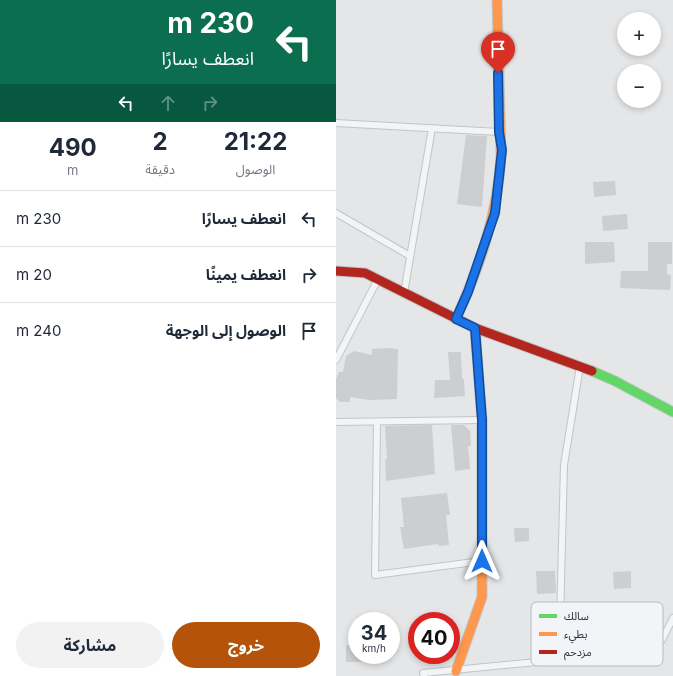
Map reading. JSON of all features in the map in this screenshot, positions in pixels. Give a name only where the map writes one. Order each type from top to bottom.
[{"type":"street","points":[[456,319],[468,292],[495,213],[502,150],[499,132],[497,0]]},
{"type":"street","points":[[336,123],[499,132]]},
{"type":"street","points":[[404,293],[432,128]]},
{"type":"street","points":[[336,213],[410,256]]},
{"type":"street","points":[[336,271],[365,273],[475,328],[580,366],[615,381],[673,412]]},
{"type":"street","points":[[336,360],[378,280]]},
{"type":"street","points":[[456,670],[482,597],[482,420],[475,328]]},
{"type":"street","points":[[560,602],[564,465],[580,366]]},
{"type":"street","points":[[336,422],[482,420]]},
{"type":"street","points":[[377,422],[376,575],[482,561]]},
{"type":"street","points":[[663,638],[673,618]]},
{"type":"street","points":[[424,676],[423,673],[531,663]]},
{"type":"building","points":[[466,135],[487,136],[482,207],[457,204]]},
{"type":"building","points":[[615,181],[616,195],[594,197],[593,182]]},
{"type":"building","points":[[627,214],[628,229],[603,231],[602,216]]},
{"type":"building","points":[[585,242],[614,242],[615,262],[585,264]]},
{"type":"building","points":[[648,242],[672,242],[672,264],[667,264],[667,274],[671,275],[670,290],[620,288],[621,271],[648,271]]},
{"type":"building","points":[[372,349],[398,349],[397,399],[369,400],[350,397],[350,402],[340,402],[336,398],[336,379],[339,372],[343,372],[346,356],[354,351],[372,355]]},
{"type":"building","points":[[448,352],[461,352],[462,379],[464,379],[465,396],[434,398],[435,380],[450,380]]},
{"type":"building","points":[[432,425],[435,474],[386,481],[385,459],[387,459],[385,426]]},
{"type":"building","points":[[451,425],[464,425],[470,431],[471,446],[468,446],[470,469],[455,471]]},
{"type":"building","points":[[447,493],[450,515],[446,515],[449,545],[439,546],[438,544],[404,549],[400,527],[404,527],[401,498]]},
{"type":"building","points":[[514,528],[529,528],[529,541],[515,542]]},
{"type":"building","points":[[536,571],[555,571],[556,593],[537,594]]},
{"type":"building","points":[[631,571],[631,588],[614,589],[613,572]]},
{"type":"building","points":[[346,645],[348,645],[348,662],[346,662]]},
{"type":"traffic: fast","points":[[592,371],[615,381],[673,412]]},
{"type":"traffic: slow","points":[[456,319],[480,259],[492,218],[499,177],[501,155],[497,0]]},
{"type":"traffic: slow","points":[[456,671],[482,597],[482,420],[475,328]]},
{"type":"traffic: jam","points":[[336,271],[365,273],[475,328],[592,371]]},
{"type":"route","points":[[482,561],[482,420],[475,328],[456,319],[468,292],[495,213],[502,150],[499,132],[498,73]]}]
